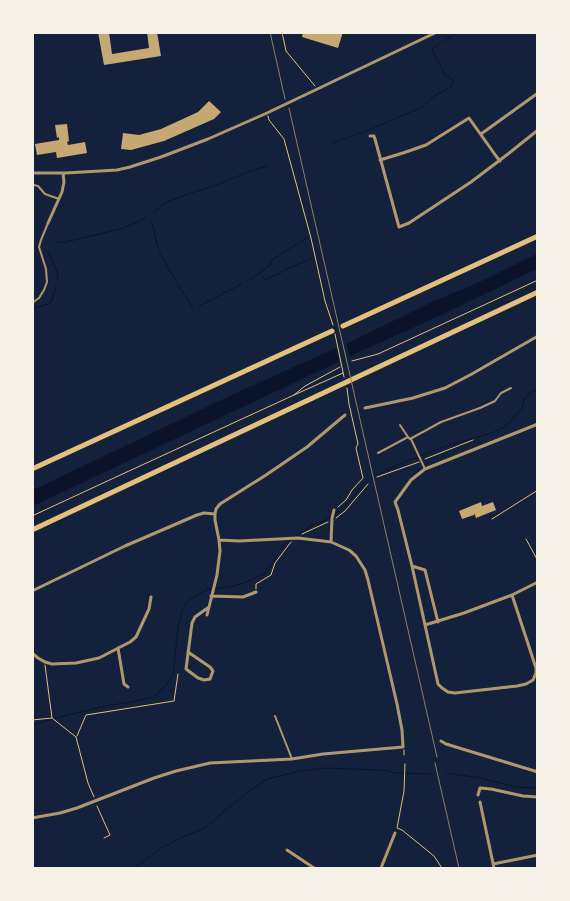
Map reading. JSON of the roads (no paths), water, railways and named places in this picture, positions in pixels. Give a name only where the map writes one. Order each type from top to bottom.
[{"type":"highway","points":[[343,326],[538,236]]},
{"type":"highway","points":[[32,530],[538,292]]},
{"type":"highway","points":[[32,469],[332,331]]},
{"type":"street","points":[[32,173],[98,172],[130,167],[162,158],[296,100],[437,32]]},
{"type":"street","points":[[481,134],[538,93]]},
{"type":"street","points":[[380,160],[426,145],[469,118],[500,161]]},
{"type":"street","points":[[370,136],[374,136],[375,139],[399,227],[409,223],[471,182],[538,130]]},
{"type":"street","points":[[48,223],[64,182],[63,173]]},
{"type":"street","points":[[365,408],[413,398],[445,388],[538,336]]},
{"type":"street","points":[[207,615],[217,575],[220,551],[215,520],[216,509],[220,504],[307,447],[345,415]]},
{"type":"street","points":[[512,595],[536,668],[533,680],[526,684],[463,692],[448,692],[442,688],[438,684],[426,625],[395,502],[411,480],[425,468],[538,424]]},
{"type":"street","points":[[331,542],[333,511]]},
{"type":"street","points":[[32,591],[125,546],[197,515],[204,513],[215,514]]},
{"type":"street","points":[[32,818],[60,813],[154,778],[210,763],[292,759],[323,754],[403,747],[402,730],[365,570],[356,556],[349,550],[331,542],[297,538],[239,541],[219,540]]},
{"type":"street","points":[[412,566],[425,570],[438,622]]},
{"type":"street","points":[[426,625],[512,595],[538,582]]},
{"type":"street","points":[[211,596],[243,597],[256,592]]},
{"type":"street","points":[[32,653],[45,662],[60,664],[99,658],[136,637],[149,609],[151,597]]},
{"type":"street","points":[[188,652],[214,671],[210,680],[198,678],[186,669],[188,652],[192,623],[195,617],[209,607]]},
{"type":"street","points":[[118,648],[124,684],[128,687]]},
{"type":"street","points":[[441,741],[538,772]]},
{"type":"street","points":[[478,796],[480,788],[538,797]]},
{"type":"street","points":[[480,802],[494,866],[537,856]]},
{"type":"street","points":[[381,868],[395,833]]},
{"type":"street","points":[[287,850],[314,868]]},
{"type":"lane","points":[[32,182],[45,194],[58,199]]},
{"type":"lane","points":[[32,303],[39,298],[46,282],[46,269],[39,247],[48,223]]},
{"type":"lane","points":[[378,453],[441,422],[480,408],[494,401],[501,393],[511,388]]},
{"type":"lane","points":[[400,425],[425,468]]},
{"type":"lane","points":[[274,716],[292,759]]},
{"type":"water","points":[[537,254],[537,269],[33,506],[33,490],[238,392],[350,342]]},
{"type":"waterway","points":[[284,32],[285,38]]},
{"type":"waterway","points":[[444,41],[457,32]]},
{"type":"waterway","points":[[332,142],[374,128],[422,107],[434,96],[451,87],[453,81],[445,75],[432,49],[441,42]]},
{"type":"waterway","points":[[154,213],[164,203],[268,166]]},
{"type":"waterway","points":[[55,242],[66,242],[123,228],[146,217]]},
{"type":"waterway","points":[[152,222],[158,248]]},
{"type":"waterway","points":[[247,282],[269,266],[272,260],[308,237]]},
{"type":"waterway","points":[[48,252],[58,274],[57,280]]},
{"type":"waterway","points":[[159,252],[176,281]]},
{"type":"waterway","points":[[285,270],[314,257]]},
{"type":"waterway","points":[[263,277],[265,280],[282,272]]},
{"type":"waterway","points":[[199,306],[242,284]]},
{"type":"waterway","points":[[178,285],[193,308]]},
{"type":"waterway","points":[[32,309],[51,303],[56,286]]},
{"type":"waterway","points":[[377,475],[427,453],[492,433],[506,426],[522,408],[525,398],[538,389]]},
{"type":"waterway","points":[[335,514],[345,507],[360,488],[368,482]]},
{"type":"waterway","points":[[294,537],[312,525],[332,516]]},
{"type":"waterway","points":[[32,725],[63,716],[153,697],[161,691],[173,676],[178,626],[183,608],[190,599],[208,589],[235,586],[264,574],[282,547],[291,539]]},
{"type":"waterway","points":[[135,868],[161,848],[205,828],[267,779],[301,771],[325,768],[432,774]]},
{"type":"waterway","points":[[446,773],[481,778],[516,787],[538,788]]},
{"type":"railway","points":[[270,32],[285,99]]},
{"type":"railway","points":[[289,108],[437,757]]},
{"type":"railway","points":[[435,763],[459,868]]}]
